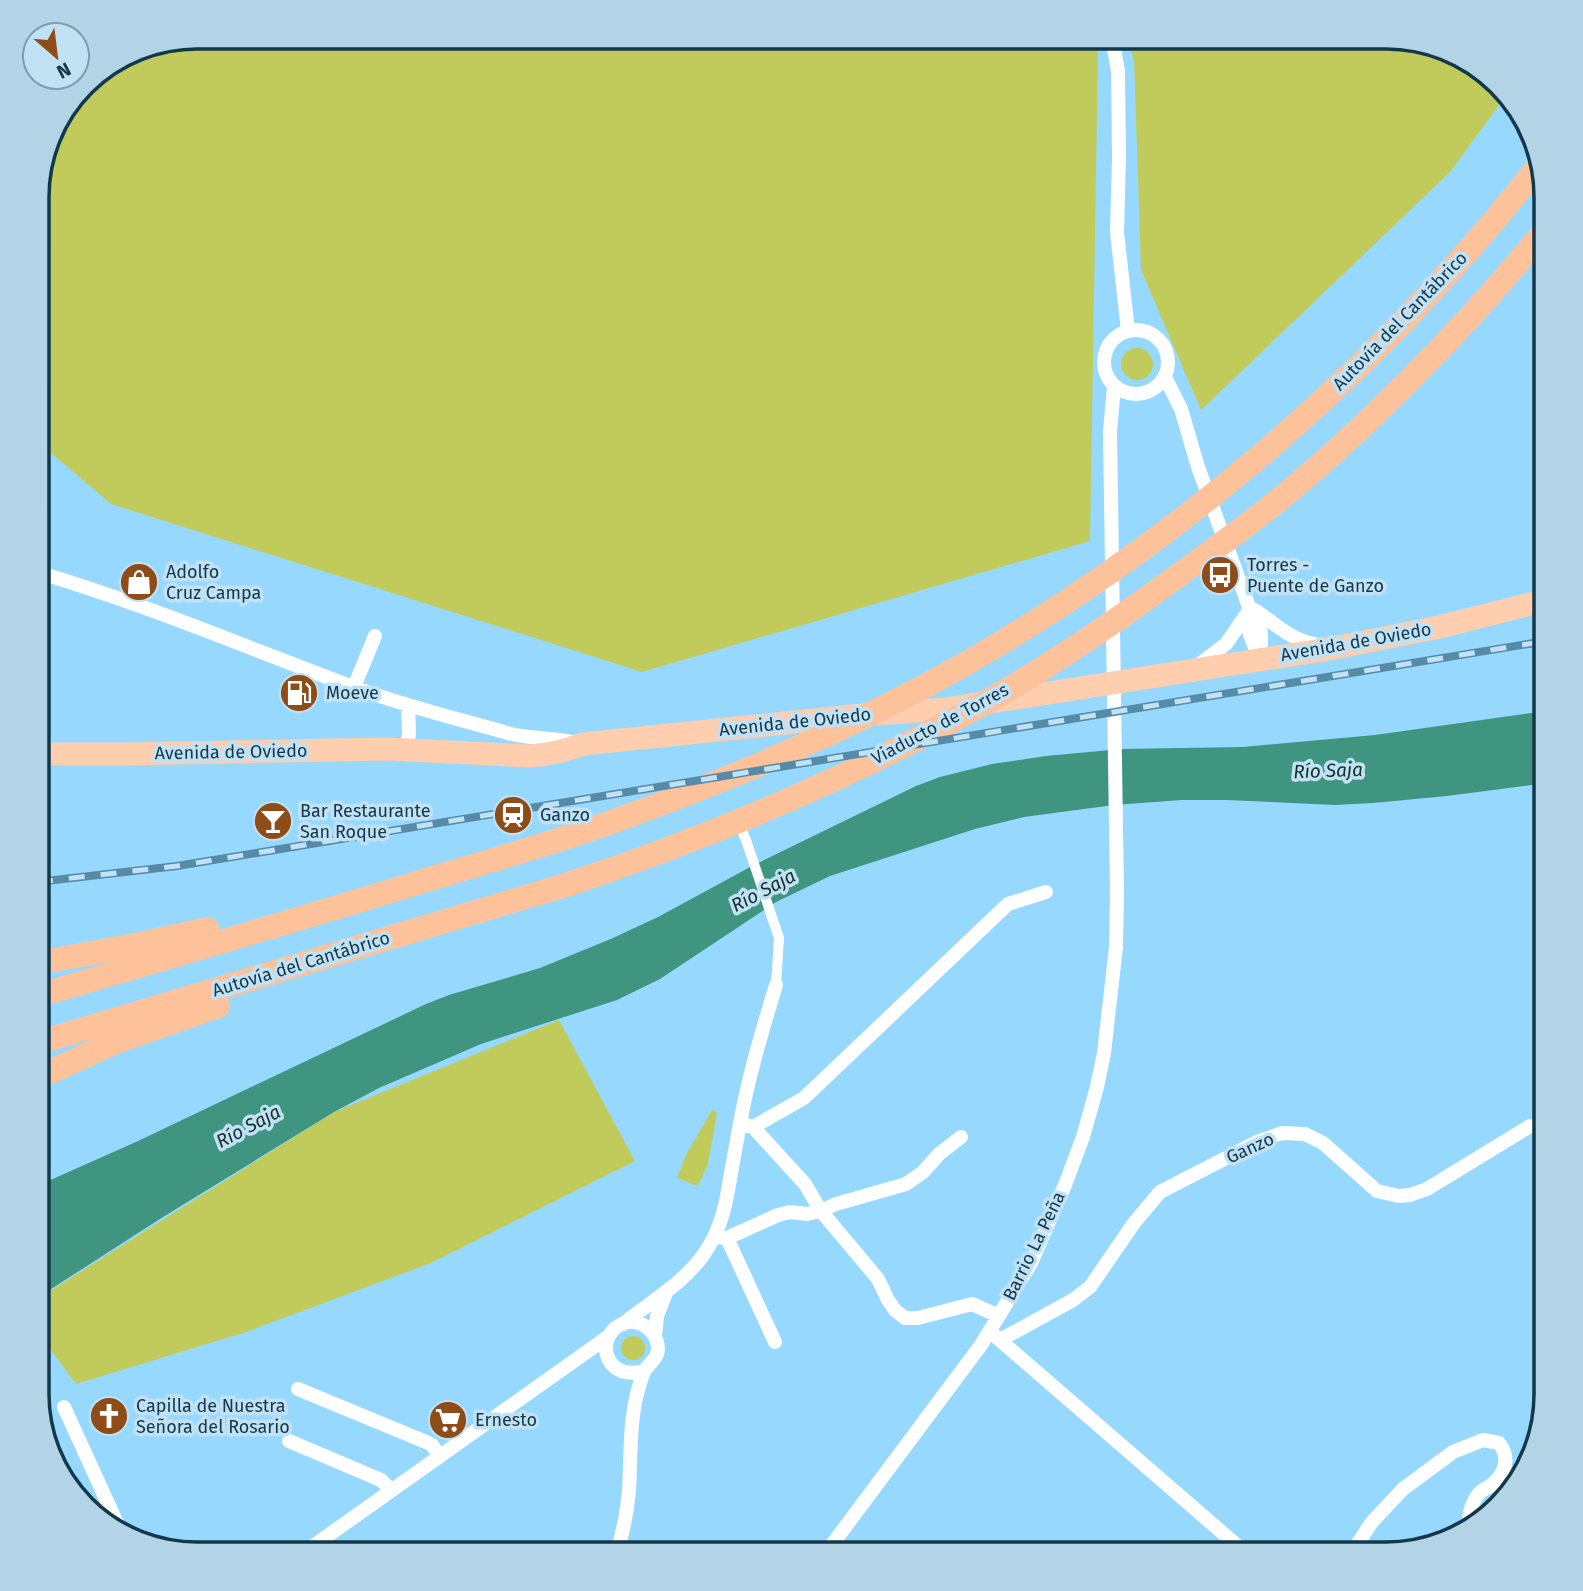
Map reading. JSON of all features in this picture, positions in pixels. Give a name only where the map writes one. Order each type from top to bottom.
[{"type":"highway","name":"Autovía del Cantábrico","points":[[549,843],[634,814],[744,771],[839,728],[914,692],[1003,642],[1097,580],[1168,530],[1249,467],[1355,371],[1471,248],[1532,174]]},
{"type":"highway","name":"Viaducto de Torres","points":[[566,885],[652,855],[856,769],[945,724],[1089,639],[1280,499],[1347,441],[1440,350],[1534,243]]},
{"type":"highway","name":"Avenida de Oviedo","points":[[49,754],[407,750],[529,756],[561,752],[583,744],[861,715],[946,709],[1329,649],[1439,627],[1534,603]]},
{"type":"highway","points":[[49,961],[181,936],[549,843]]},
{"type":"highway","points":[[49,992],[549,843]]},
{"type":"highway","name":"Autovía del Cantábrico","points":[[49,1039],[566,885]]},
{"type":"highway","points":[[49,1072],[140,1032],[449,929],[566,885]]},
{"type":"street","points":[[1114,49],[1118,71],[1117,232],[1128,331]]},
{"type":"street","points":[[1138,330],[1149,332],[1158,338],[1168,356],[1165,377],[1151,391],[1142,394],[1122,392],[1114,387],[1104,369],[1106,350],[1111,341],[1128,331],[1138,330]]},
{"type":"street","points":[[1165,377],[1181,409],[1198,467],[1261,635],[1261,660]]},
{"type":"street","name":"Barrio La Peña","points":[[838,1542],[995,1336],[999,1316],[1031,1263],[1065,1185],[1094,1099],[1104,1053],[1116,947],[1110,432],[1114,387]]},
{"type":"street","points":[[49,576],[181,621],[408,705],[511,734],[583,744]]},
{"type":"street","points":[[1251,611],[1298,639],[1329,649]]},
{"type":"street","points":[[1190,671],[1226,644],[1251,611]]},
{"type":"street","points":[[354,687],[375,636]]},
{"type":"street","points":[[407,750],[408,705]]},
{"type":"street","points":[[735,814],[779,938],[776,985],[750,1077],[747,1125],[724,1214],[721,1237],[775,1342]]},
{"type":"street","points":[[747,1125],[804,1098],[1008,904],[1046,892]]},
{"type":"street","points":[[747,1125],[805,1184],[821,1211],[878,1279],[895,1310],[905,1318],[929,1316],[972,1304],[999,1316]]},
{"type":"street","name":"Ganzo","points":[[995,1336],[1073,1300],[1090,1286],[1134,1223],[1160,1192],[1257,1142],[1282,1133],[1305,1134],[1323,1143],[1377,1191],[1399,1196],[1427,1189],[1530,1126]]},
{"type":"street","points":[[319,1542],[666,1293],[721,1237],[778,1215],[821,1211],[836,1204],[906,1184],[961,1137]]},
{"type":"street","points":[[575,1359],[595,1358],[634,1374],[644,1371],[654,1362],[658,1349],[655,1336],[657,1315],[666,1293]]},
{"type":"street","points":[[623,1324],[633,1322],[646,1326],[655,1336]]},
{"type":"street","points":[[609,1336],[607,1356],[618,1369],[633,1408]]},
{"type":"street","points":[[995,1336],[1233,1542]]},
{"type":"street","points":[[619,1542],[626,1515],[633,1408],[644,1371]]},
{"type":"street","points":[[298,1389],[431,1444],[440,1456]]},
{"type":"street","points":[[64,1407],[114,1516]]},
{"type":"street","points":[[1358,1542],[1372,1522],[1403,1489],[1453,1452],[1483,1440],[1499,1443],[1505,1450],[1507,1459],[1502,1475],[1478,1493],[1470,1515]]},
{"type":"street","points":[[289,1441],[381,1480],[391,1490]]},
{"type":"green space","points":[[188,49],[1098,49],[1090,541],[642,672],[111,504],[49,451],[50,178],[64,132],[92,92],[132,64],[159,54]]},
{"type":"green space","points":[[1131,49],[1395,49],[1424,54],[1451,64],[1491,92],[1500,104],[1450,172],[1201,410],[1141,270],[1134,60]]},
{"type":"green space","points":[[1137,348],[1149,352],[1153,364],[1149,376],[1137,380],[1125,376],[1121,364],[1125,352]]},
{"type":"green space","points":[[559,1020],[635,1161],[431,1263],[246,1332],[76,1384],[49,1347],[49,1291],[334,1112]]},
{"type":"green space","points":[[712,1110],[717,1113],[708,1164],[698,1186],[677,1178],[686,1155]]},
{"type":"green space","points":[[633,1336],[641,1340],[645,1348],[641,1356],[633,1360],[625,1356],[621,1348],[625,1340]]},
{"type":"water","name":"Río Saja","points":[[1534,713],[1534,785],[1447,796],[1335,805],[1182,800],[1114,805],[1024,817],[975,829],[830,876],[776,902],[660,979],[617,1000],[481,1044],[379,1088],[334,1112],[49,1290],[49,1181],[426,1004],[540,968],[613,938],[916,786],[992,764],[1046,756],[1121,749],[1243,747],[1375,735]]},
{"type":"railway","points":[[49,881],[177,866],[1534,643]]},
{"type":"place","name":"Torres - Puente de Ganzo","points":[[1220,575]]},
{"type":"place","name":"Adolfo Cruz Campa","points":[[139,582]]},
{"type":"place","name":"Moeve","points":[[299,693]]},
{"type":"place","name":"Ganzo","points":[[513,815]]},
{"type":"place","name":"Bar Restaurante San Roque","points":[[273,821]]},
{"type":"place","name":"Capilla de Nuestra Señora del Rosario","points":[[109,1416]]},
{"type":"place","name":"Ernesto","points":[[448,1420]]}]
